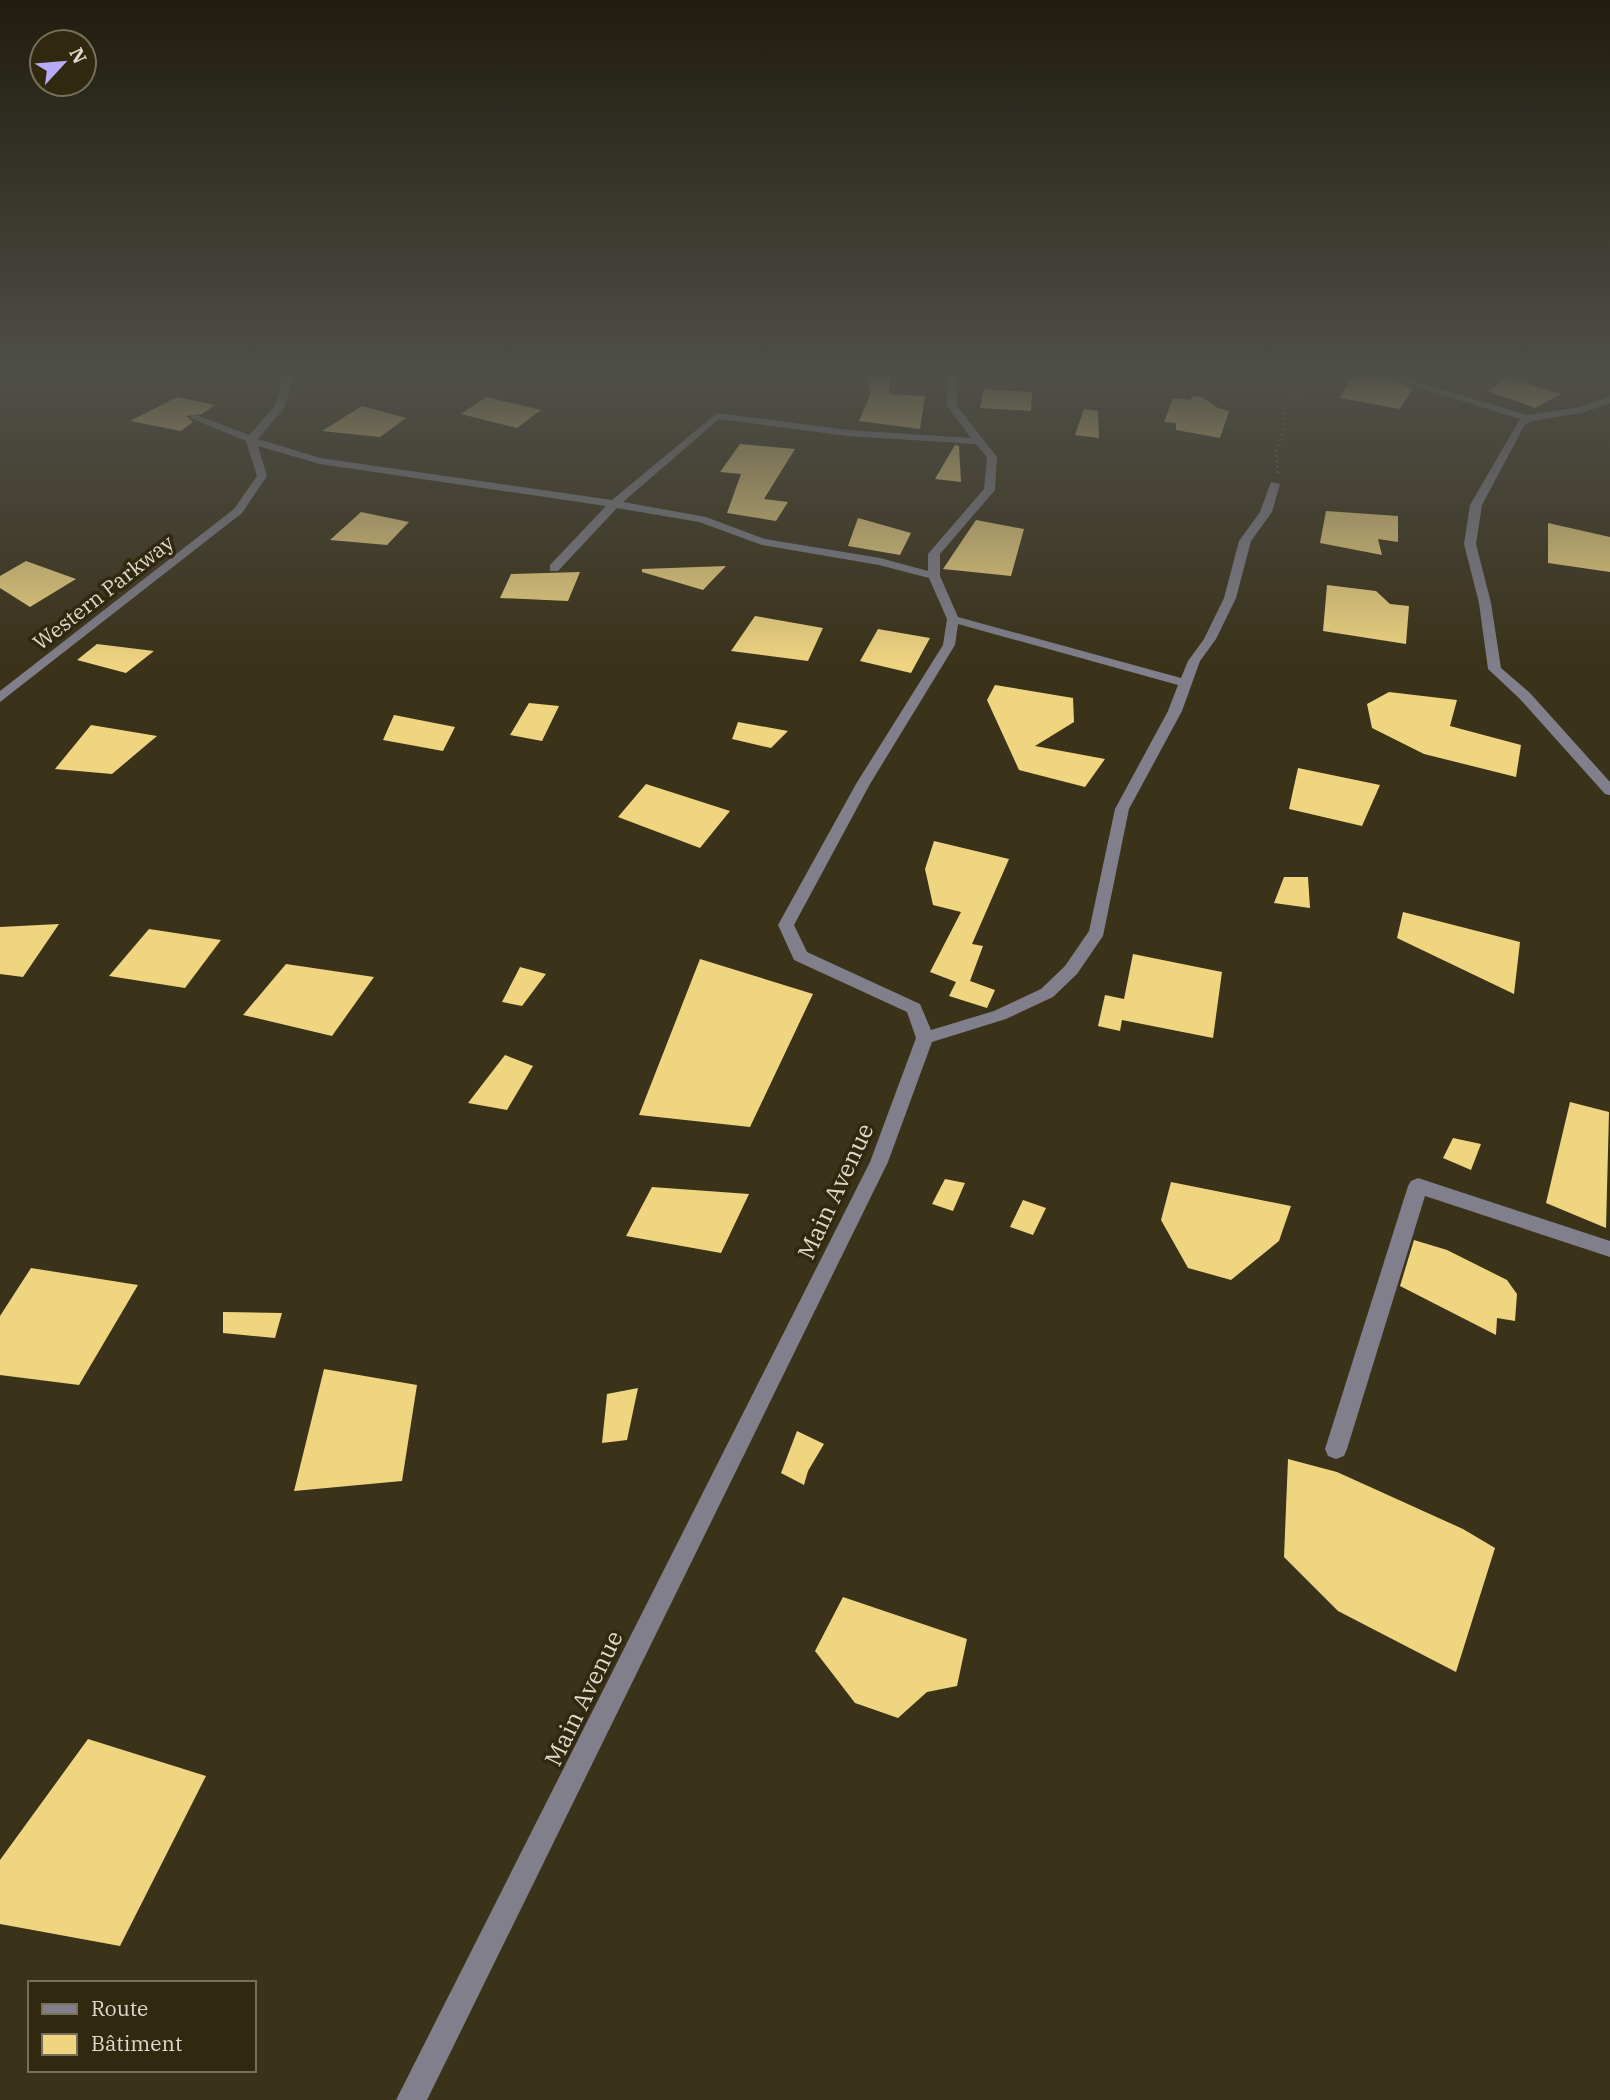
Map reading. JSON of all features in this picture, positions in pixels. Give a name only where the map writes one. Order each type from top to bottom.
[{"type":"street","name":"Western Parkway","points":[[0,698],[238,511],[262,477],[261,472]]},
{"type":"street","points":[[395,472],[702,519],[762,542],[880,562],[934,576]]},
{"type":"street","points":[[554,568],[614,504],[651,472]]},
{"type":"street","points":[[991,472],[989,490],[934,554],[934,576],[953,619],[949,645],[863,784],[786,925],[800,956],[914,1007],[925,1038],[1000,1015],[1047,993],[1071,970],[1097,932],[1122,809],[1175,711],[1194,660],[1210,639],[1230,598],[1245,541],[1266,512],[1275,484]]},
{"type":"street","points":[[1494,472],[1476,505],[1470,544],[1485,603],[1495,669],[1525,696],[1610,791]]},
{"type":"street","points":[[953,619],[1185,683]]},
{"type":"street","name":"Main Avenue","points":[[411,2100],[879,1163],[925,1038]]},
{"type":"street","points":[[1336,1449],[1419,1186],[1610,1249]]},
{"type":"path","points":[[1275,484],[1279,472]]},
{"type":"building","points":[[720,472],[781,472],[764,499],[788,502],[776,521],[727,513],[741,474]]},
{"type":"building","points":[[939,472],[960,472],[961,482],[935,479]]},
{"type":"building","points":[[1326,511],[1398,516],[1398,542],[1378,539],[1382,555],[1320,543]]},
{"type":"building","points":[[361,512],[409,522],[387,545],[330,540]]},
{"type":"building","points":[[858,518],[911,533],[900,555],[848,546]]},
{"type":"building","points":[[976,520],[1024,529],[1011,576],[943,569]]},
{"type":"building","points":[[1548,523],[1610,537],[1610,572],[1548,563]]},
{"type":"building","points":[[26,561],[76,579],[30,607],[0,588],[0,576]]},
{"type":"building","points":[[726,566],[703,590],[642,572],[642,569]]},
{"type":"building","points":[[580,572],[568,601],[500,598],[511,574]]},
{"type":"building","points":[[1327,585],[1376,591],[1390,604],[1409,606],[1406,644],[1323,631]]},
{"type":"building","points":[[755,616],[823,628],[808,661],[731,651]]},
{"type":"building","points":[[878,629],[930,638],[911,673],[860,661]]},
{"type":"building","points":[[97,644],[154,651],[126,673],[77,660]]},
{"type":"building","points":[[995,685],[1073,698],[1074,722],[1035,746],[1105,759],[1085,787],[1019,770],[987,700]]},
{"type":"building","points":[[1389,692],[1457,700],[1450,726],[1521,745],[1516,777],[1424,754],[1372,728],[1367,704]]},
{"type":"building","points":[[529,703],[559,706],[542,741],[510,735]]},
{"type":"building","points":[[394,715],[455,727],[443,751],[383,740]]},
{"type":"building","points":[[738,722],[788,731],[771,748],[732,739]]},
{"type":"building","points":[[91,725],[157,736],[112,774],[55,769]]},
{"type":"building","points":[[1298,768],[1380,785],[1362,826],[1289,809]]},
{"type":"building","points":[[646,784],[730,811],[700,848],[618,817]]},
{"type":"building","points":[[934,841],[1009,859],[972,944],[983,946],[970,981],[995,990],[987,1008],[949,996],[956,982],[930,972],[961,912],[933,905],[925,869]]},
{"type":"building","points":[[1284,877],[1308,877],[1310,908],[1274,903]]},
{"type":"building","points":[[1403,912],[1520,942],[1514,994],[1397,938]]},
{"type":"building","points":[[59,924],[23,977],[0,974],[0,927]]},
{"type":"building","points":[[149,929],[221,940],[185,988],[109,976]]},
{"type":"building","points":[[1133,954],[1222,972],[1213,1038],[1122,1020],[1120,1031],[1098,1026],[1105,995],[1124,999]]},
{"type":"building","points":[[700,959],[813,994],[750,1127],[639,1115]]},
{"type":"building","points":[[286,964],[374,977],[332,1036],[243,1015]]},
{"type":"building","points":[[520,967],[546,974],[522,1006],[502,1002]]},
{"type":"building","points":[[505,1055],[533,1066],[507,1110],[468,1103]]},
{"type":"building","points":[[1570,1102],[1609,1112],[1606,1228],[1546,1203]]},
{"type":"building","points":[[1453,1138],[1481,1144],[1471,1170],[1443,1158]]},
{"type":"building","points":[[945,1179],[965,1183],[953,1211],[932,1204]]},
{"type":"building","points":[[1171,1182],[1291,1206],[1279,1241],[1231,1280],[1188,1268],[1161,1220]]},
{"type":"building","points":[[652,1187],[749,1194],[721,1253],[626,1236]]},
{"type":"building","points":[[1023,1200],[1046,1208],[1033,1235],[1010,1227]]},
{"type":"building","points":[[1414,1240],[1447,1250],[1507,1280],[1517,1294],[1515,1321],[1497,1318],[1496,1335],[1400,1286]]},
{"type":"building","points":[[31,1268],[138,1285],[79,1385],[0,1375],[0,1316]]},
{"type":"building","points":[[223,1312],[282,1313],[275,1338],[223,1333]]},
{"type":"building","points":[[324,1369],[417,1385],[402,1481],[294,1491]]},
{"type":"building","points":[[638,1388],[627,1440],[602,1443],[607,1394]]},
{"type":"building","points":[[797,1431],[824,1444],[808,1471],[804,1485],[781,1473]]},
{"type":"building","points":[[1288,1459],[1337,1472],[1463,1529],[1495,1548],[1456,1672],[1338,1611],[1284,1557]]},
{"type":"building","points":[[843,1597],[967,1639],[957,1686],[927,1692],[898,1718],[855,1703],[815,1651]]},
{"type":"building","points":[[88,1739],[206,1776],[120,1946],[0,1924],[0,1860]]}]
